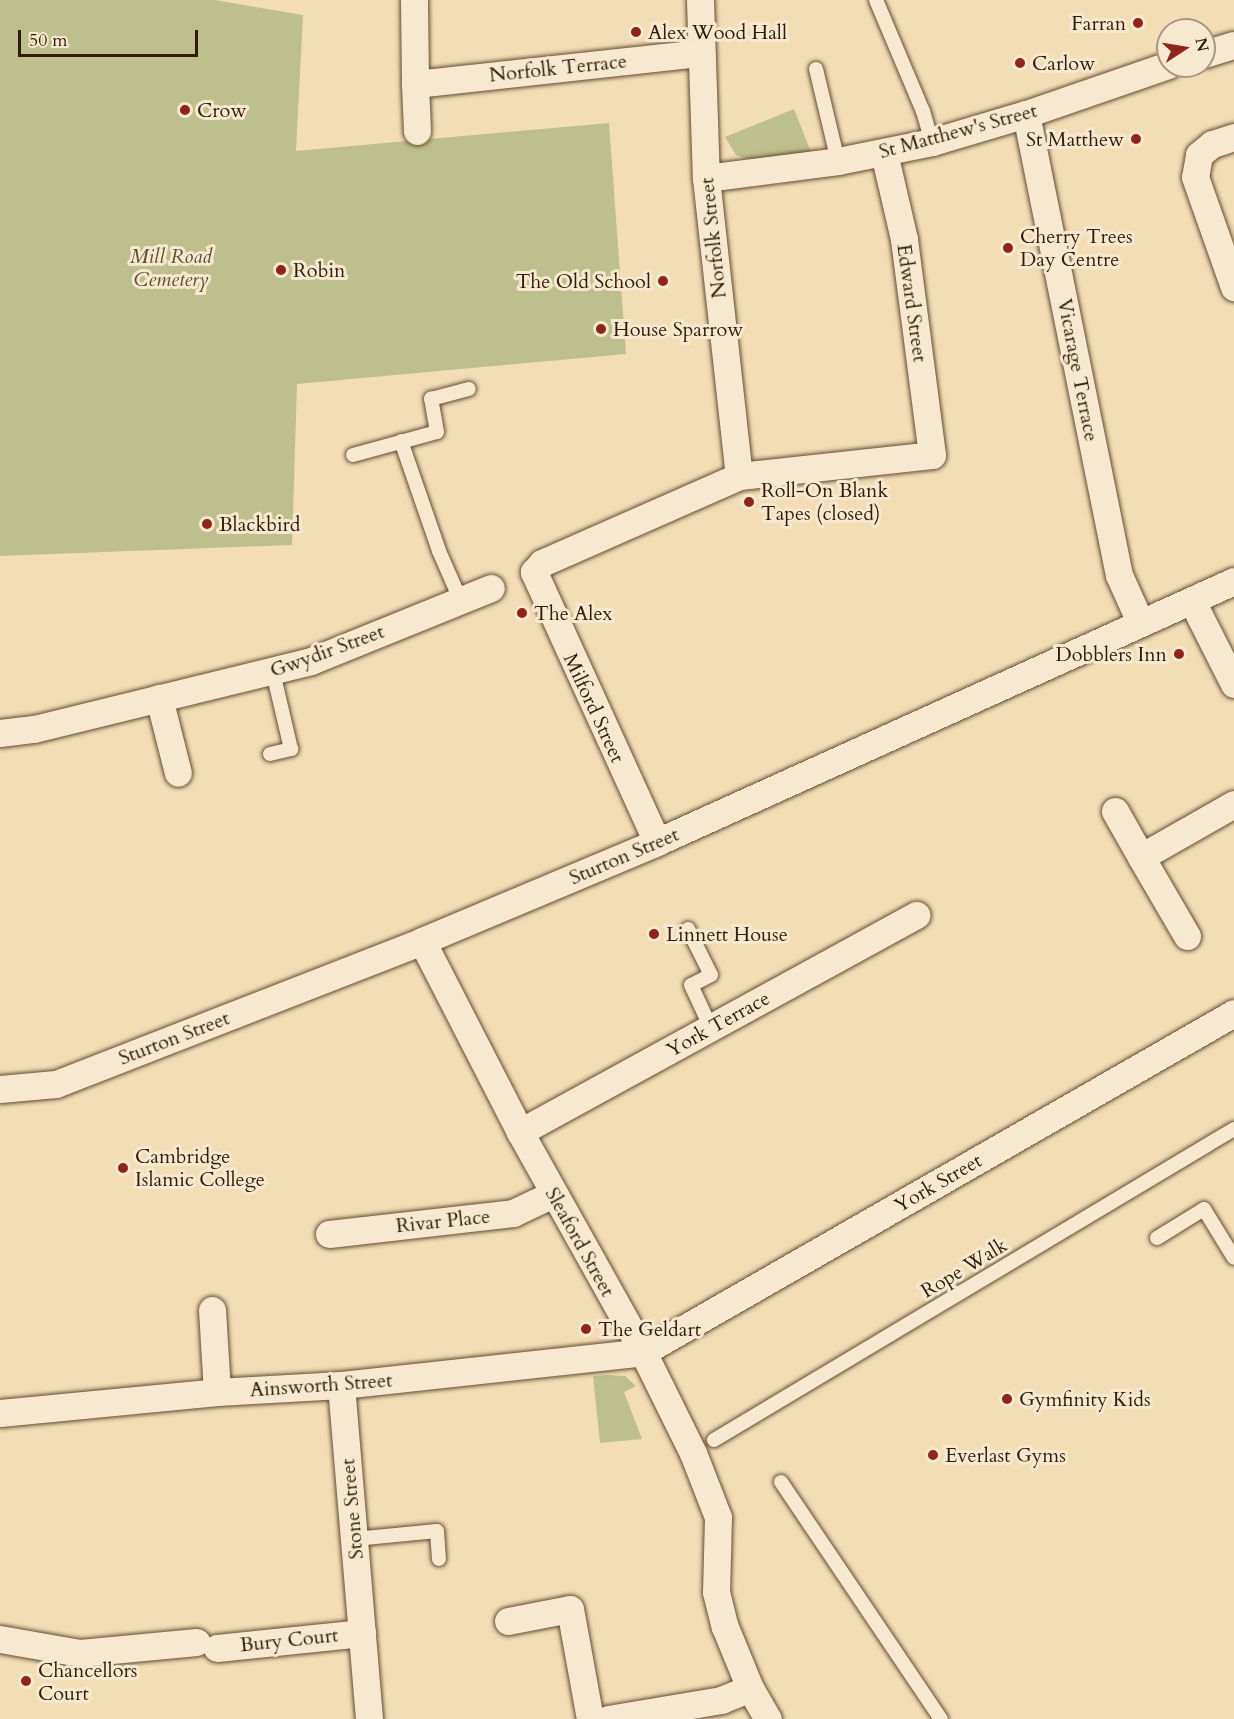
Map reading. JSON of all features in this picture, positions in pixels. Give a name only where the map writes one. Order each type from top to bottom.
[{"type":"street","points":[[414,0],[417,131]]},
{"type":"street","name":"Norfolk Street","points":[[700,0],[706,178],[739,476]]},
{"type":"street","points":[[1216,50],[1234,45]]},
{"type":"street","name":"Norfolk Terrace","points":[[415,84],[701,53]]},
{"type":"street","name":"St Matthew's Street","points":[[706,178],[838,161],[932,142],[1026,114],[1156,69]]},
{"type":"street","name":"Vicarage Terrace","points":[[1026,114],[1119,575],[1140,622]]},
{"type":"street","points":[[1234,137],[1212,144],[1199,155],[1196,177],[1234,288]]},
{"type":"street","name":"Edward Street","points":[[739,476],[932,455],[904,239],[884,153]]},
{"type":"street","name":"Milford Street","points":[[657,842],[534,572],[542,563],[739,476]]},
{"type":"street","name":"Sturton Street","points":[[0,1089],[56,1084],[422,941],[657,842],[1234,581]]},
{"type":"street","name":"Gwydir Street","points":[[0,734],[34,729],[273,672],[310,661],[491,588]]},
{"type":"street","points":[[1192,601],[1234,684]]},
{"type":"street","points":[[159,698],[178,773]]},
{"type":"street","points":[[1141,857],[1234,804]]},
{"type":"street","points":[[1115,811],[1186,936]]},
{"type":"street","name":"York Terrace","points":[[520,1132],[917,915]]},
{"type":"street","name":"Sleaford Street","points":[[422,941],[520,1132],[643,1352],[693,1452],[718,1517],[716,1592],[725,1627],[750,1688],[768,1719]]},
{"type":"street","name":"York Street","points":[[643,1352],[1234,1013]]},
{"type":"street","name":"Rivar Place","points":[[329,1233],[513,1213],[553,1194]]},
{"type":"street","points":[[212,1310],[217,1392]]},
{"type":"street","name":"Ainsworth Street","points":[[0,1413],[217,1392],[341,1385],[643,1352]]},
{"type":"street","name":"Stone Street","points":[[341,1385],[369,1719]]},
{"type":"street","points":[[508,1621],[570,1609],[590,1719]]},
{"type":"street","name":"Bury Court","points":[[0,1639],[80,1653],[362,1633]]},
{"type":"street","points":[[608,1719],[721,1700],[750,1688]]},
{"type":"lane","points":[[876,0],[923,111],[932,142]]},
{"type":"lane","points":[[816,69],[838,161]]},
{"type":"lane","points":[[354,455],[437,432],[431,399],[469,389]]},
{"type":"lane","points":[[401,441],[439,551],[461,601]]},
{"type":"lane","points":[[270,754],[291,749],[273,672]]},
{"type":"lane","points":[[688,929],[711,975],[691,985],[711,1028]]},
{"type":"lane","name":"Rope Walk","points":[[714,1440],[1234,1129]]},
{"type":"lane","points":[[1156,1238],[1204,1209],[1234,1258]]},
{"type":"lane","points":[[781,1482],[941,1719]]},
{"type":"lane","points":[[355,1539],[437,1531],[440,1559]]},
{"type":"green space","name":"Mill Road Cemetery","points":[[0,0],[215,0],[303,15],[296,151],[609,123],[626,354],[297,384],[292,545],[0,556]]},
{"type":"green space","points":[[794,109],[811,152],[754,161],[736,155],[725,137]]},
{"type":"green space","points":[[593,1376],[625,1376],[636,1386],[624,1392],[642,1439],[600,1443]]},
{"type":"place","name":"Farran","points":[[1138,23]]},
{"type":"place","name":"Alex Wood Hall","points":[[636,32]]},
{"type":"place","name":"Carlow","points":[[1020,63]]},
{"type":"place","name":"Crow","points":[[185,110]]},
{"type":"place","name":"St Matthew","points":[[1136,139]]},
{"type":"place","name":"Cherry Trees Day Centre","points":[[1008,248]]},
{"type":"place","name":"Robin","points":[[281,270]]},
{"type":"place","name":"The Old School","points":[[663,281]]},
{"type":"place","name":"House Sparrow","points":[[601,329]]},
{"type":"place","name":"Roll-On Blank Tapes (closed)","points":[[749,502]]},
{"type":"place","name":"Blackbird","points":[[207,524]]},
{"type":"place","name":"The Alex","points":[[522,613]]},
{"type":"place","name":"Dobblers Inn","points":[[1179,654]]},
{"type":"place","name":"Linnett House","points":[[654,934]]},
{"type":"place","name":"Cambridge Islamic College","points":[[123,1168]]},
{"type":"place","name":"The Geldart","points":[[586,1329]]},
{"type":"place","name":"Gymfinity Kids","points":[[1007,1399]]},
{"type":"place","name":"Everlast Gyms","points":[[933,1455]]},
{"type":"place","name":"Chancellors Court","points":[[26,1681]]}]
